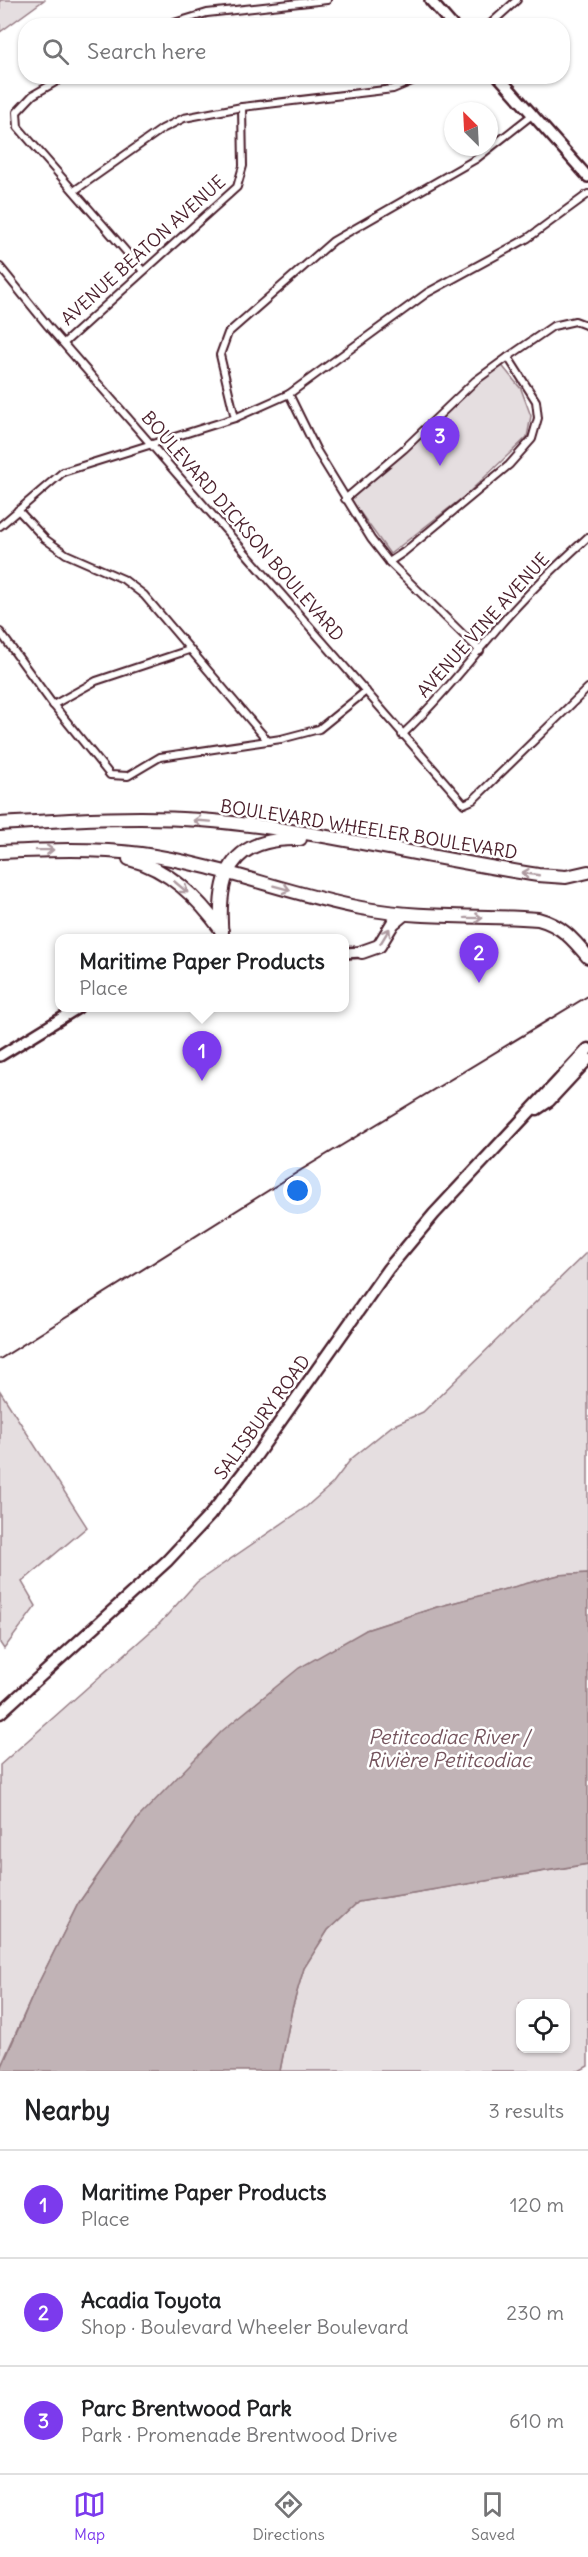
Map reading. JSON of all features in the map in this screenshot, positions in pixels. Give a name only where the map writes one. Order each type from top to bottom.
[{"type":"highway","name":"BOULEVARD WHEELER BOULEVARD","points":[[0,824],[133,818],[179,819],[258,826],[538,875],[566,877],[588,872]]},
{"type":"highway","points":[[222,934],[222,891],[226,873],[242,855],[265,842],[291,839],[343,840]]},
{"type":"highway","points":[[89,851],[141,862],[160,871],[197,901],[221,934]]},
{"type":"highway","points":[[0,852],[89,851],[142,854],[226,873],[338,903],[404,914],[538,919],[553,924],[565,932],[588,957]]},
{"type":"highway","points":[[362,952],[379,946],[393,923],[404,914]]},
{"type":"main road","name":"SALISBURY ROAD","points":[[0,1713],[167,1561],[210,1515],[253,1460],[388,1269],[434,1214],[588,1049]]},
{"type":"main road","name":"SALISBURY ROAD","points":[[525,1117],[549,1101],[588,1059]]},
{"type":"street","points":[[190,18],[207,13],[327,0]]},
{"type":"street","points":[[430,0],[446,18]]},
{"type":"street","points":[[497,18],[517,0]]},
{"type":"street","points":[[52,84],[33,95],[17,112],[18,127],[143,271]]},
{"type":"street","points":[[74,191],[162,129],[184,118],[242,107],[393,89],[405,84]]},
{"type":"street","points":[[505,84],[588,177]]},
{"type":"street","name":"AVENUE BEATON AVENUE","points":[[64,343],[237,186],[243,166],[242,107]]},
{"type":"street","points":[[235,418],[220,355],[228,333],[333,241],[476,159],[532,114]]},
{"type":"street","points":[[0,526],[63,472],[235,418],[289,394],[309,382],[427,293],[528,238],[588,194]]},
{"type":"street","name":"BOULEVARD DICKSON BOULEVARD","points":[[0,267],[402,735],[464,804],[473,800],[588,688]]},
{"type":"street","points":[[345,499],[404,449],[475,381],[508,357],[553,326],[575,321],[588,326]]},
{"type":"street","points":[[389,562],[509,465],[532,439],[538,418],[536,401],[508,357]]},
{"type":"street","points":[[289,394],[317,451],[345,499],[389,562],[480,651]]},
{"type":"street","points":[[18,510],[45,539],[66,554],[123,579],[144,595],[268,741]]},
{"type":"street","name":"AVENUE VINE AVENUE","points":[[402,735],[450,687],[552,569],[588,537]]},
{"type":"street","points":[[0,632],[53,705],[110,775],[128,776],[160,757],[268,741],[319,729],[366,691]]},
{"type":"street","points":[[53,705],[96,681],[189,650]]},
{"type":"street","points":[[349,952],[362,952]]},
{"type":"street","points":[[0,1056],[72,1012]]},
{"type":"shaded area","points":[[0,0],[44,0],[18,18],[0,32]]},
{"type":"shaded area","points":[[500,363],[521,389],[531,416],[527,437],[466,495],[390,554],[349,497]]},
{"type":"shaded area","points":[[588,1251],[588,1573],[559,1575],[437,1607],[366,1630],[138,1818],[78,1904],[36,1988],[0,2068],[0,1765],[160,1623],[197,1582],[306,1507],[332,1484],[351,1459],[392,1426],[423,1412]]},
{"type":"shaded area","points":[[0,1391],[87,1527],[22,1582],[36,1606],[4,1649],[0,1643]]},
{"type":"shaded area","points":[[588,1864],[588,2066],[579,2071],[280,2071],[292,2009],[304,1968],[328,1930],[358,1902]]},
{"type":"water","name":"Petitcodiac River / Rivière Petitcodiac","points":[[588,1573],[588,1864],[358,1902],[328,1930],[304,1968],[292,2009],[280,2071],[0,2071],[36,1988],[78,1904],[138,1818],[222,1731],[299,1668],[366,1630],[437,1607],[559,1575]]},
{"type":"railway","points":[[0,1359],[301,1170],[588,996]]},
{"type":"place","name":"Parc Brentwood Park","points":[[440,466]]},
{"type":"place","name":"Acadia Toyota","points":[[479,983]]},
{"type":"place","name":"Maritime Paper Products","points":[[202,1081]]}]
